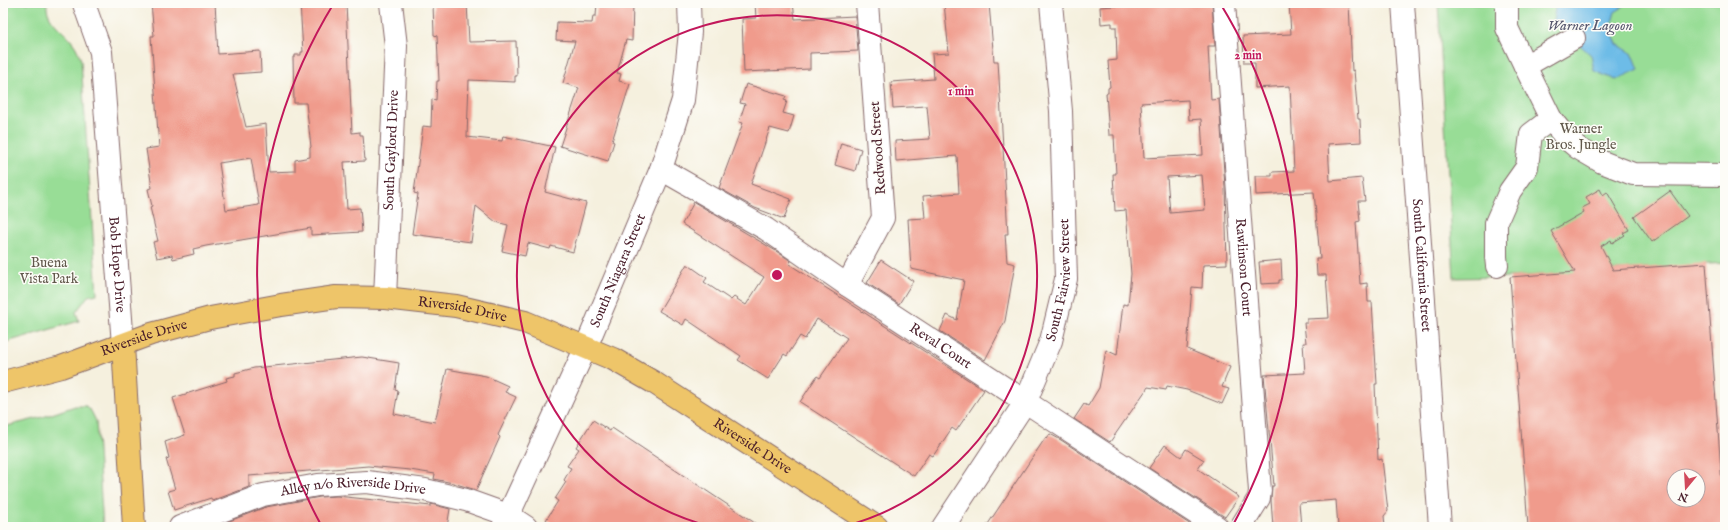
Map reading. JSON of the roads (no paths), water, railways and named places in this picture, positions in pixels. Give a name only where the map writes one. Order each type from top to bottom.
[{"type":"main road","name":"Riverside Drive","points":[[3,382],[61,367],[151,334],[210,318],[281,305],[336,297],[385,298],[456,306],[525,322],[613,359],[653,382],[877,527]]},
{"type":"main road","name":"Bob Hope Drive","points":[[123,345],[134,527]]},
{"type":"street","name":"South Gaylord Drive","points":[[385,298],[396,46],[391,3]]},
{"type":"street","name":"South Niagara Street","points":[[505,521],[586,347],[661,169],[683,100],[690,32],[689,3]]},
{"type":"street","name":"Redwood Street","points":[[847,285],[883,218],[867,3]]},
{"type":"street","name":"South Fairview Street","points":[[943,527],[1026,401],[1051,341],[1066,279],[1061,111],[1050,3]]},
{"type":"street","name":"Rawlinson Court","points":[[1224,3],[1260,491],[1259,498],[1241,527]]},
{"type":"street","name":"South California Street","points":[[1403,3],[1440,527]]},
{"type":"street","points":[[1507,3],[1507,28],[1525,66],[1551,119],[1566,138],[1578,148],[1602,162],[1633,174],[1725,175]]},
{"type":"street","name":"Bob Hope Drive","points":[[84,4],[101,52],[123,345]]},
{"type":"street","points":[[1525,66],[1574,38]]},
{"type":"street","points":[[1497,266],[1496,223],[1510,191],[1527,167],[1531,134],[1551,119]]},
{"type":"street","name":"Reval Court","points":[[661,169],[766,230],[847,285],[1217,527]]},
{"type":"street","name":"Alley n/o Riverside Drive","points":[[180,527],[263,495],[318,485],[367,482],[425,490],[466,500],[505,521],[526,527]]},
{"type":"water","name":"Warner Lagoon","points":[[1556,3],[1628,3],[1615,12],[1611,26],[1617,44],[1633,54],[1639,69],[1616,80],[1594,71],[1591,55],[1553,21]]},
{"type":"park label","name":"Warner Bros. Jungle","points":[[1581,138]]},
{"type":"park label","name":"Buena Vista Park","points":[[49,272]]}]
